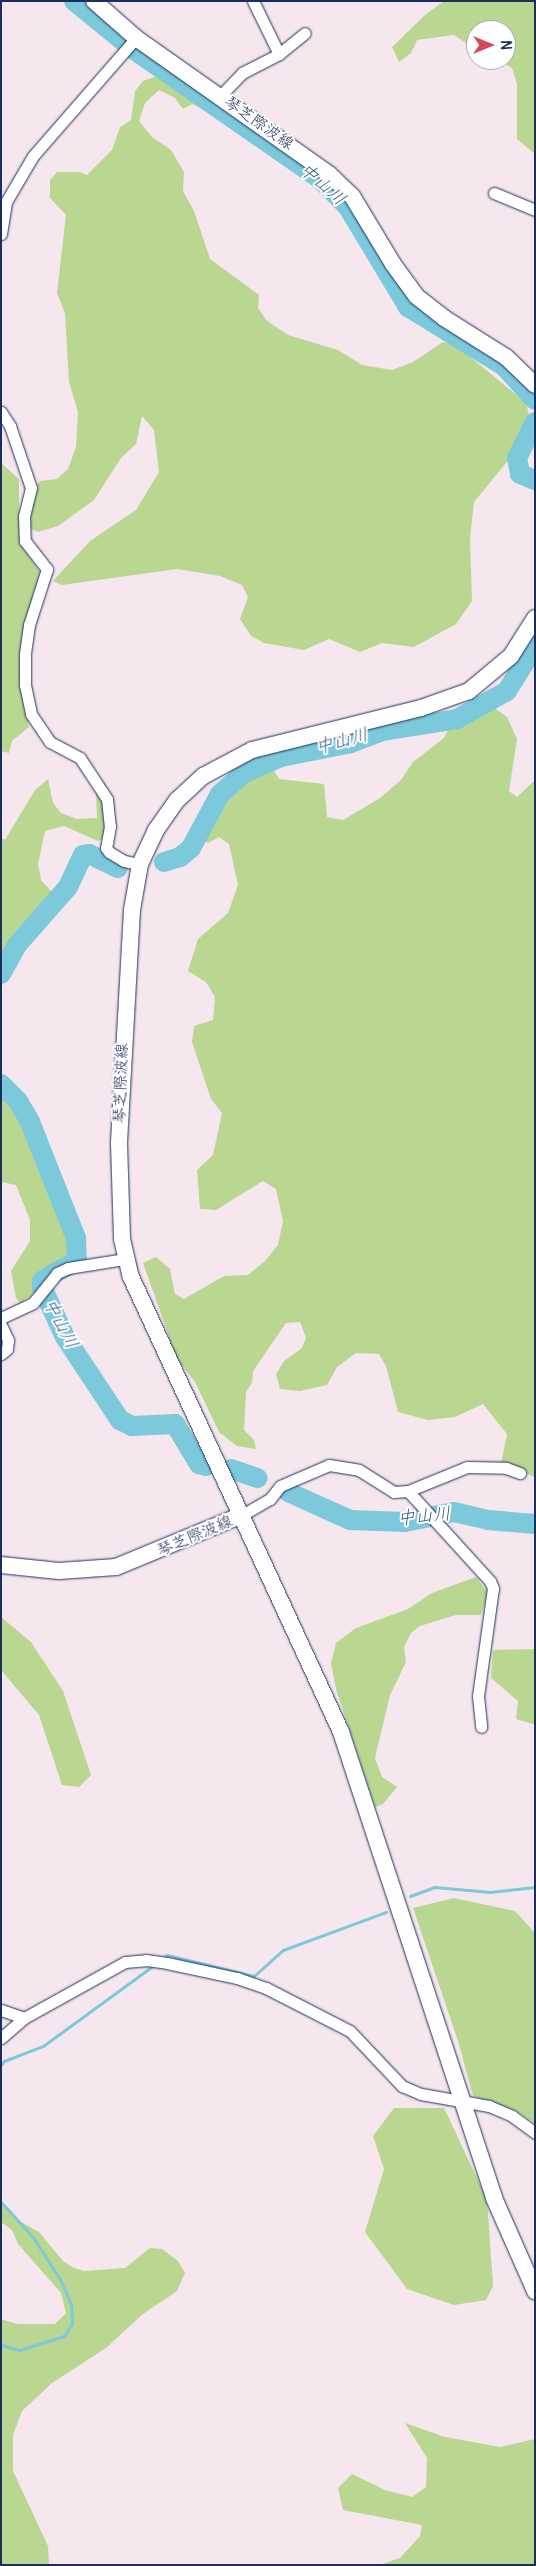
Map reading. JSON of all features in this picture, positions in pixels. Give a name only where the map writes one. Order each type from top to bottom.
[{"type":"main road","name":"琴芝際波線","points":[[94,1],[132,44],[220,96],[330,175],[352,196],[393,264],[416,296],[444,318],[506,357],[535,385]]},
{"type":"main road","name":"琴芝際波線","points":[[1,1566],[59,1571],[116,1567],[242,1516],[152,1328],[126,1259],[119,1175],[121,1073],[129,942],[140,864],[156,830],[177,800],[219,766],[252,750],[421,708],[470,691],[511,656],[535,618]]},
{"type":"main road","points":[[242,1516],[341,1732],[494,2198],[535,2291]]},
{"type":"street","points":[[253,1],[280,54]]},
{"type":"street","points":[[220,96],[242,73],[280,54],[305,33]]},
{"type":"street","points":[[1,234],[6,202],[33,156],[105,70],[132,44]]},
{"type":"street","points":[[494,193],[535,210]]},
{"type":"street","points":[[1,412],[10,426],[31,488],[24,516],[25,540],[47,569],[29,625],[26,654],[26,685],[31,714],[50,742],[80,758],[107,799],[110,826],[106,848],[108,852],[124,861],[140,864]]},
{"type":"street","points":[[1,1318],[33,1303],[57,1273],[68,1268],[126,1259]]},
{"type":"street","points":[[1,1325],[8,1340],[7,1349],[1,1354]]},
{"type":"street","points":[[242,1516],[270,1499],[280,1486],[329,1465],[359,1470],[394,1492],[408,1491],[467,1467],[506,1468],[520,1473]]},
{"type":"street","points":[[408,1491],[493,1588],[478,1696],[481,1727]]},
{"type":"street","points":[[1,2038],[24,2018],[125,1962],[146,1960],[167,1963],[237,1978],[302,2005],[350,2031],[402,2086],[422,2094],[464,2104],[497,2109],[512,2116],[535,2133]]},
{"type":"street","points":[[1,2010],[24,2018]]},
{"type":"green space","points":[[444,1],[535,1],[535,154],[517,139],[517,84],[513,70],[516,70],[516,20],[466,20],[466,43],[454,35],[417,40],[411,53],[399,62],[392,47],[425,15]]},
{"type":"green space","points":[[157,76],[175,81],[219,111],[215,115],[192,104],[183,109],[175,98],[159,90],[145,103],[139,121],[152,137],[171,150],[184,172],[183,191],[194,211],[210,259],[259,295],[258,308],[266,320],[288,335],[338,350],[362,365],[392,370],[413,362],[443,342],[456,345],[526,403],[530,419],[526,430],[510,458],[474,502],[470,539],[472,601],[456,624],[414,647],[382,643],[360,652],[329,639],[304,650],[264,643],[251,636],[240,619],[248,597],[242,585],[220,576],[177,569],[62,585],[53,581],[90,541],[136,510],[159,472],[154,430],[142,416],[136,444],[121,458],[94,500],[58,526],[38,532],[28,527],[36,487],[40,481],[57,479],[68,469],[76,447],[78,412],[69,382],[65,313],[57,293],[66,215],[50,198],[50,180],[57,172],[79,172],[87,175],[112,150],[120,127],[131,120],[135,91],[143,81]]},
{"type":"green space","points":[[1,463],[19,479],[19,532],[26,552],[40,572],[29,610],[24,699],[29,727],[12,741],[9,753],[1,751]]},
{"type":"green space","points":[[493,707],[507,717],[517,739],[509,791],[517,797],[535,780],[535,1477],[501,1464],[507,1434],[483,1404],[455,1417],[428,1420],[398,1412],[386,1366],[379,1354],[356,1353],[337,1367],[327,1385],[300,1391],[280,1389],[276,1374],[284,1361],[302,1348],[306,1338],[300,1322],[286,1323],[253,1371],[252,1383],[246,1392],[244,1430],[254,1440],[256,1449],[237,1446],[219,1432],[195,1382],[177,1359],[143,1263],[156,1257],[170,1269],[175,1294],[184,1299],[224,1276],[248,1275],[265,1261],[278,1245],[283,1221],[276,1189],[263,1181],[216,1210],[200,1209],[197,1170],[213,1155],[222,1113],[211,1099],[192,1042],[194,1026],[213,1020],[215,997],[206,982],[188,971],[198,939],[228,913],[238,885],[229,844],[219,837],[208,843],[203,840],[227,795],[250,777],[273,769],[279,779],[324,784],[327,817],[343,820],[380,798],[401,780],[413,762],[444,738],[449,728],[468,722]]},
{"type":"green space","points":[[48,779],[53,803],[61,813],[77,819],[97,818],[96,793],[105,783],[115,809],[111,836],[98,841],[64,826],[45,831],[38,864],[41,880],[52,892],[45,908],[19,935],[1,964],[1,838],[5,840],[35,790]]},
{"type":"green space","points":[[1,1094],[17,1113],[36,1145],[60,1211],[70,1251],[60,1263],[43,1270],[32,1295],[20,1303],[16,1298],[11,1271],[30,1241],[30,1220],[16,1185],[1,1182]]},
{"type":"green space","points":[[476,1577],[488,1593],[481,1615],[456,1615],[420,1626],[411,1633],[404,1647],[406,1662],[390,1695],[375,1758],[382,1777],[397,1787],[383,1804],[375,1807],[336,1689],[331,1663],[336,1643],[356,1628],[408,1609],[432,1593]]},
{"type":"green space","points":[[1,1617],[31,1642],[63,1691],[91,1775],[79,1787],[62,1785],[39,1715],[1,1670]]},
{"type":"green space","points":[[535,1649],[535,1724],[533,1724],[516,1719],[518,1701],[491,1678],[493,1650]]},
{"type":"green space","points":[[454,1898],[515,1911],[535,1933],[535,2123],[516,2111],[473,2096],[458,2041],[413,1908]]},
{"type":"green space","points":[[394,2108],[444,2108],[487,2199],[493,2286],[486,2300],[454,2305],[407,2289],[365,2232],[384,2169],[373,2136]]},
{"type":"green space","points":[[1,2204],[18,2220],[39,2232],[63,2261],[74,2268],[85,2271],[125,2268],[150,2248],[162,2249],[178,2261],[185,2273],[177,2291],[143,2314],[106,2348],[52,2383],[22,2411],[13,2435],[13,2471],[48,2546],[49,2565],[1,2565],[1,2319],[17,2324],[55,2324],[66,2313],[61,2293],[18,2244],[12,2230],[1,2222]]},
{"type":"green space","points":[[405,2423],[445,2437],[500,2447],[535,2439],[535,2565],[379,2565],[400,2558],[420,2536],[422,2525],[343,2510],[338,2488],[352,2474],[385,2490],[412,2497],[426,2487],[427,2458]]},
{"type":"waterway","name":"中山川","points":[[74,1],[133,49],[320,179],[348,207],[408,307],[504,366],[535,400]]},
{"type":"waterway","name":"中山川","points":[[535,422],[517,458],[520,474],[535,480]]},
{"type":"waterway","name":"中山川","points":[[164,862],[180,857],[191,848],[220,794],[244,773],[281,757],[351,743],[383,731],[457,719],[507,691],[535,646]]},
{"type":"waterway","name":"中山川","points":[[1,974],[17,945],[68,887],[83,855],[89,854],[118,868]]},
{"type":"waterway","name":"中山川","points":[[1,1084],[18,1101],[30,1122],[76,1238],[77,1261],[42,1281],[42,1287],[65,1337],[120,1420],[132,1426],[175,1424],[199,1464],[206,1466]]},
{"type":"waterway","name":"中山川","points":[[231,1469],[257,1478]]},
{"type":"waterway","name":"中山川","points":[[288,1492],[350,1520],[405,1522],[454,1512],[488,1520],[535,1524]]},
{"type":"waterway","points":[[410,1896],[435,1887],[490,1892],[535,1887]]},
{"type":"waterway","points":[[161,1959],[167,1955],[254,1976],[283,1950],[386,1912]]},
{"type":"waterway","points":[[1,2065],[4,2061],[43,2046],[154,1965]]},
{"type":"waterway","points":[[1,2202],[33,2237],[61,2281],[71,2304],[72,2315],[72,2324],[64,2336],[19,2350],[1,2345]]}]
